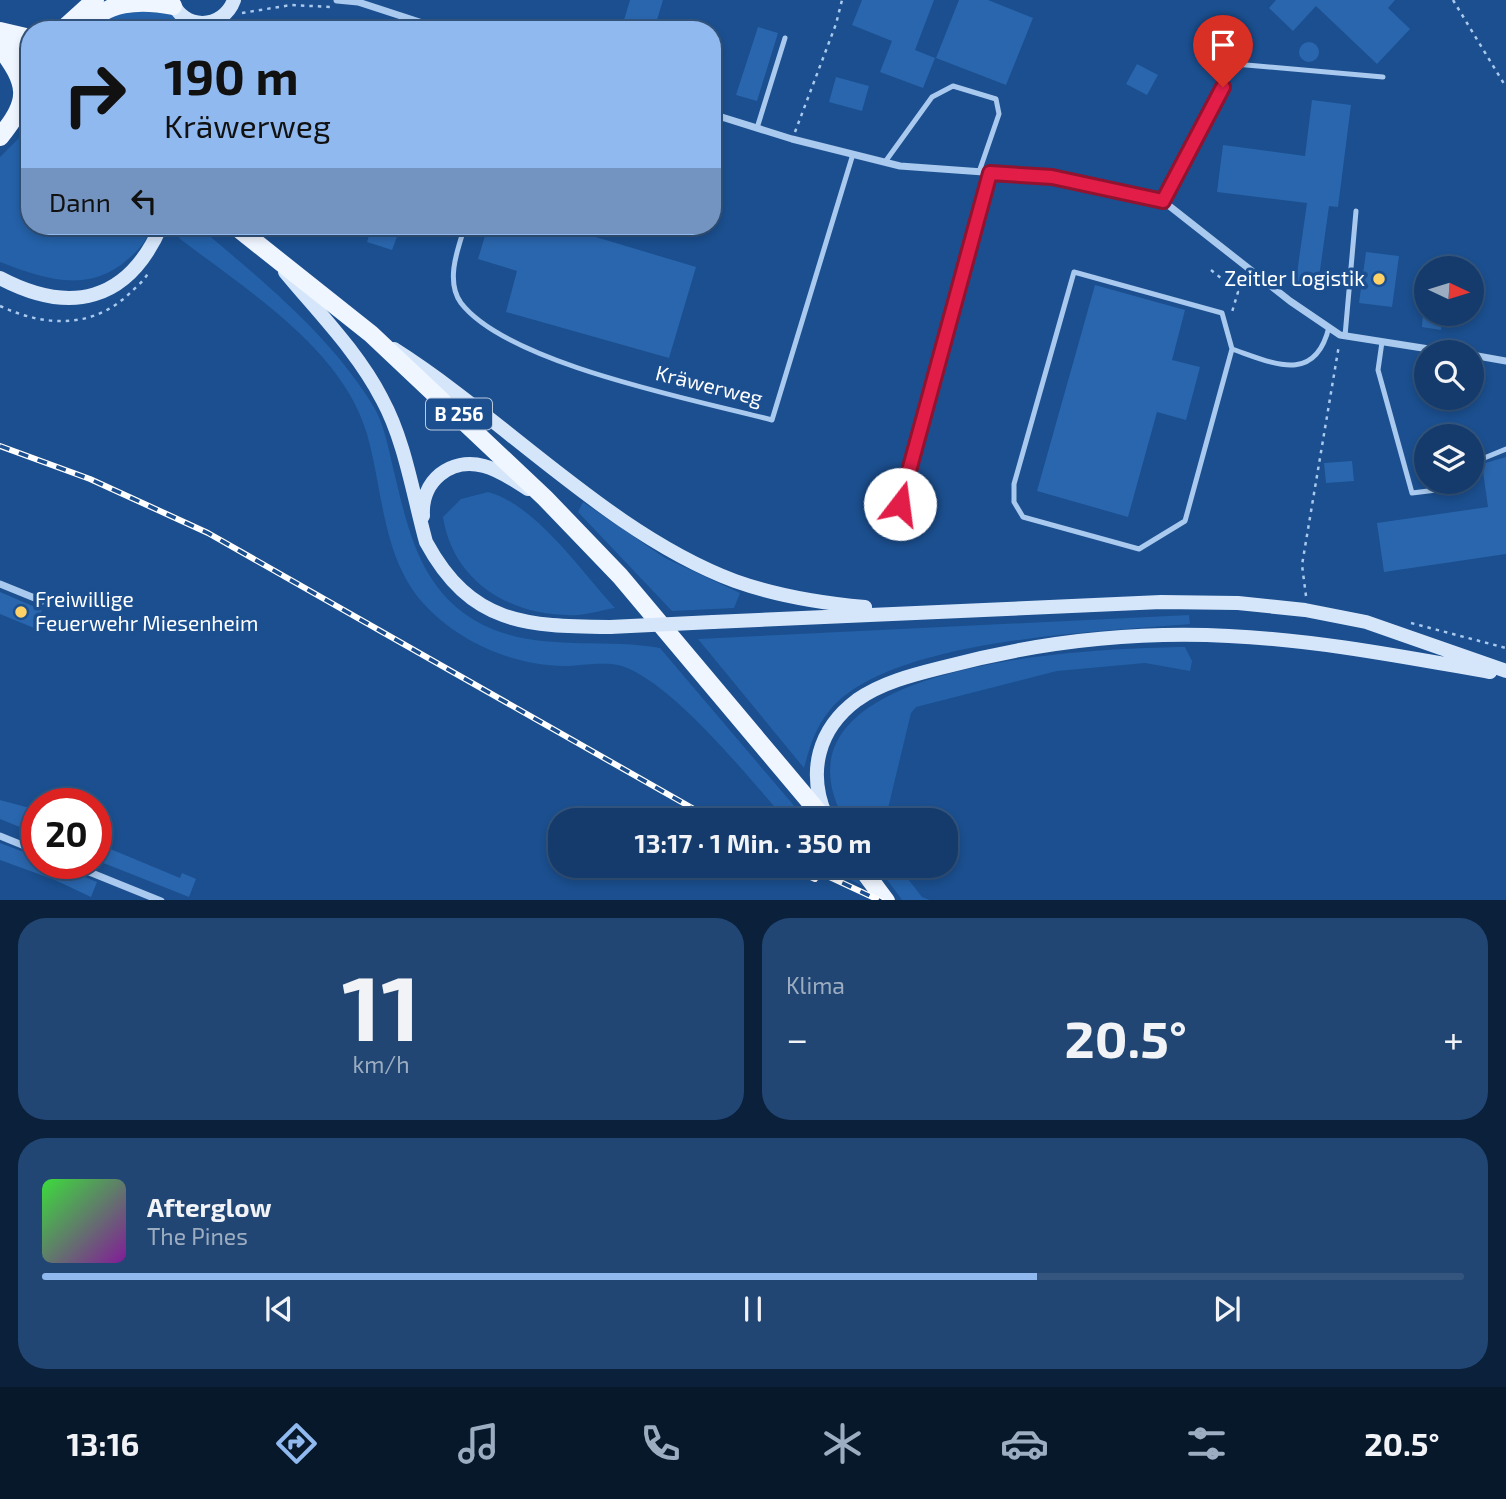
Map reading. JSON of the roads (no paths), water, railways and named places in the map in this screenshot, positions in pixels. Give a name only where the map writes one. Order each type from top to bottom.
[{"type":"main road","points":[[72,21],[95,0]]},
{"type":"main road","points":[[92,21],[96,14],[122,2],[146,0],[172,3],[184,17],[193,21]]},
{"type":"main road","points":[[216,21],[236,7]]},
{"type":"main road","points":[[0,31],[21,36]]},
{"type":"main road","points":[[0,38],[21,55]]},
{"type":"main road","points":[[0,47],[21,78]]},
{"type":"main road","points":[[0,137],[21,115]]},
{"type":"main road","points":[[0,278],[24,291],[51,299],[92,296],[130,274],[150,249],[157,235]]},
{"type":"main road","name":"B 256","points":[[247,235],[371,334],[545,498],[620,576],[816,808]]},
{"type":"main road","points":[[271,254],[357,361],[383,400],[397,435],[426,542],[435,557],[462,590],[500,615],[546,626],[610,626],[1187,602],[1272,606],[1334,614],[1390,629],[1506,673]]},
{"type":"main road","points":[[371,334],[442,379],[618,516],[697,564],[734,580],[795,598],[915,612]]},
{"type":"main road","points":[[426,542],[423,507],[425,496],[436,478],[454,466],[474,464],[493,469],[545,498]]},
{"type":"main road","points":[[822,808],[818,797],[816,767],[824,739],[839,715],[859,698],[889,684],[991,656],[1107,638],[1227,636],[1318,644],[1506,673]]},
{"type":"main road","points":[[869,878],[885,900]]},
{"type":"street","points":[[338,0],[358,2],[416,21]]},
{"type":"street","points":[[1163,201],[1241,52]]},
{"type":"street","points":[[721,117],[792,139],[885,162],[1052,177],[1163,201],[1343,336],[1414,347]]},
{"type":"street","points":[[1484,357],[1506,361]]},
{"type":"street","points":[[0,584],[42,601]]},
{"type":"street","points":[[0,836],[21,845]]},
{"type":"street","points":[[107,879],[159,900]]},
{"type":"lane","points":[[757,128],[785,38]]},
{"type":"lane","points":[[1235,64],[1382,77]]},
{"type":"lane","points":[[885,162],[932,97],[953,86],[996,99],[999,114],[979,172]]},
{"type":"lane","name":"Kräwerweg","points":[[462,235],[453,267],[460,301],[490,329],[587,372],[772,420],[853,154]]},
{"type":"lane","points":[[900,504],[990,173]]},
{"type":"lane","points":[[1343,336],[1356,211]]},
{"type":"lane","points":[[1074,272],[1222,313],[1232,349],[1185,521],[1139,549],[1023,517],[1014,502],[1014,484],[1074,272]]},
{"type":"lane","points":[[1232,349],[1294,366],[1307,363],[1320,352],[1329,327]]},
{"type":"lane","points":[[1382,342],[1378,370],[1414,493]]},
{"type":"lane","points":[[1484,458],[1506,449]]},
{"type":"railway","points":[[0,446],[90,479],[208,533],[692,808]]},
{"type":"railway","points":[[832,878],[879,900]]},
{"type":"place","name":"Zeitler Logistik","points":[[1379,279]]},
{"type":"place","name":"Freiwillige Feuerwehr Miesenheim","points":[[21,612]]}]
